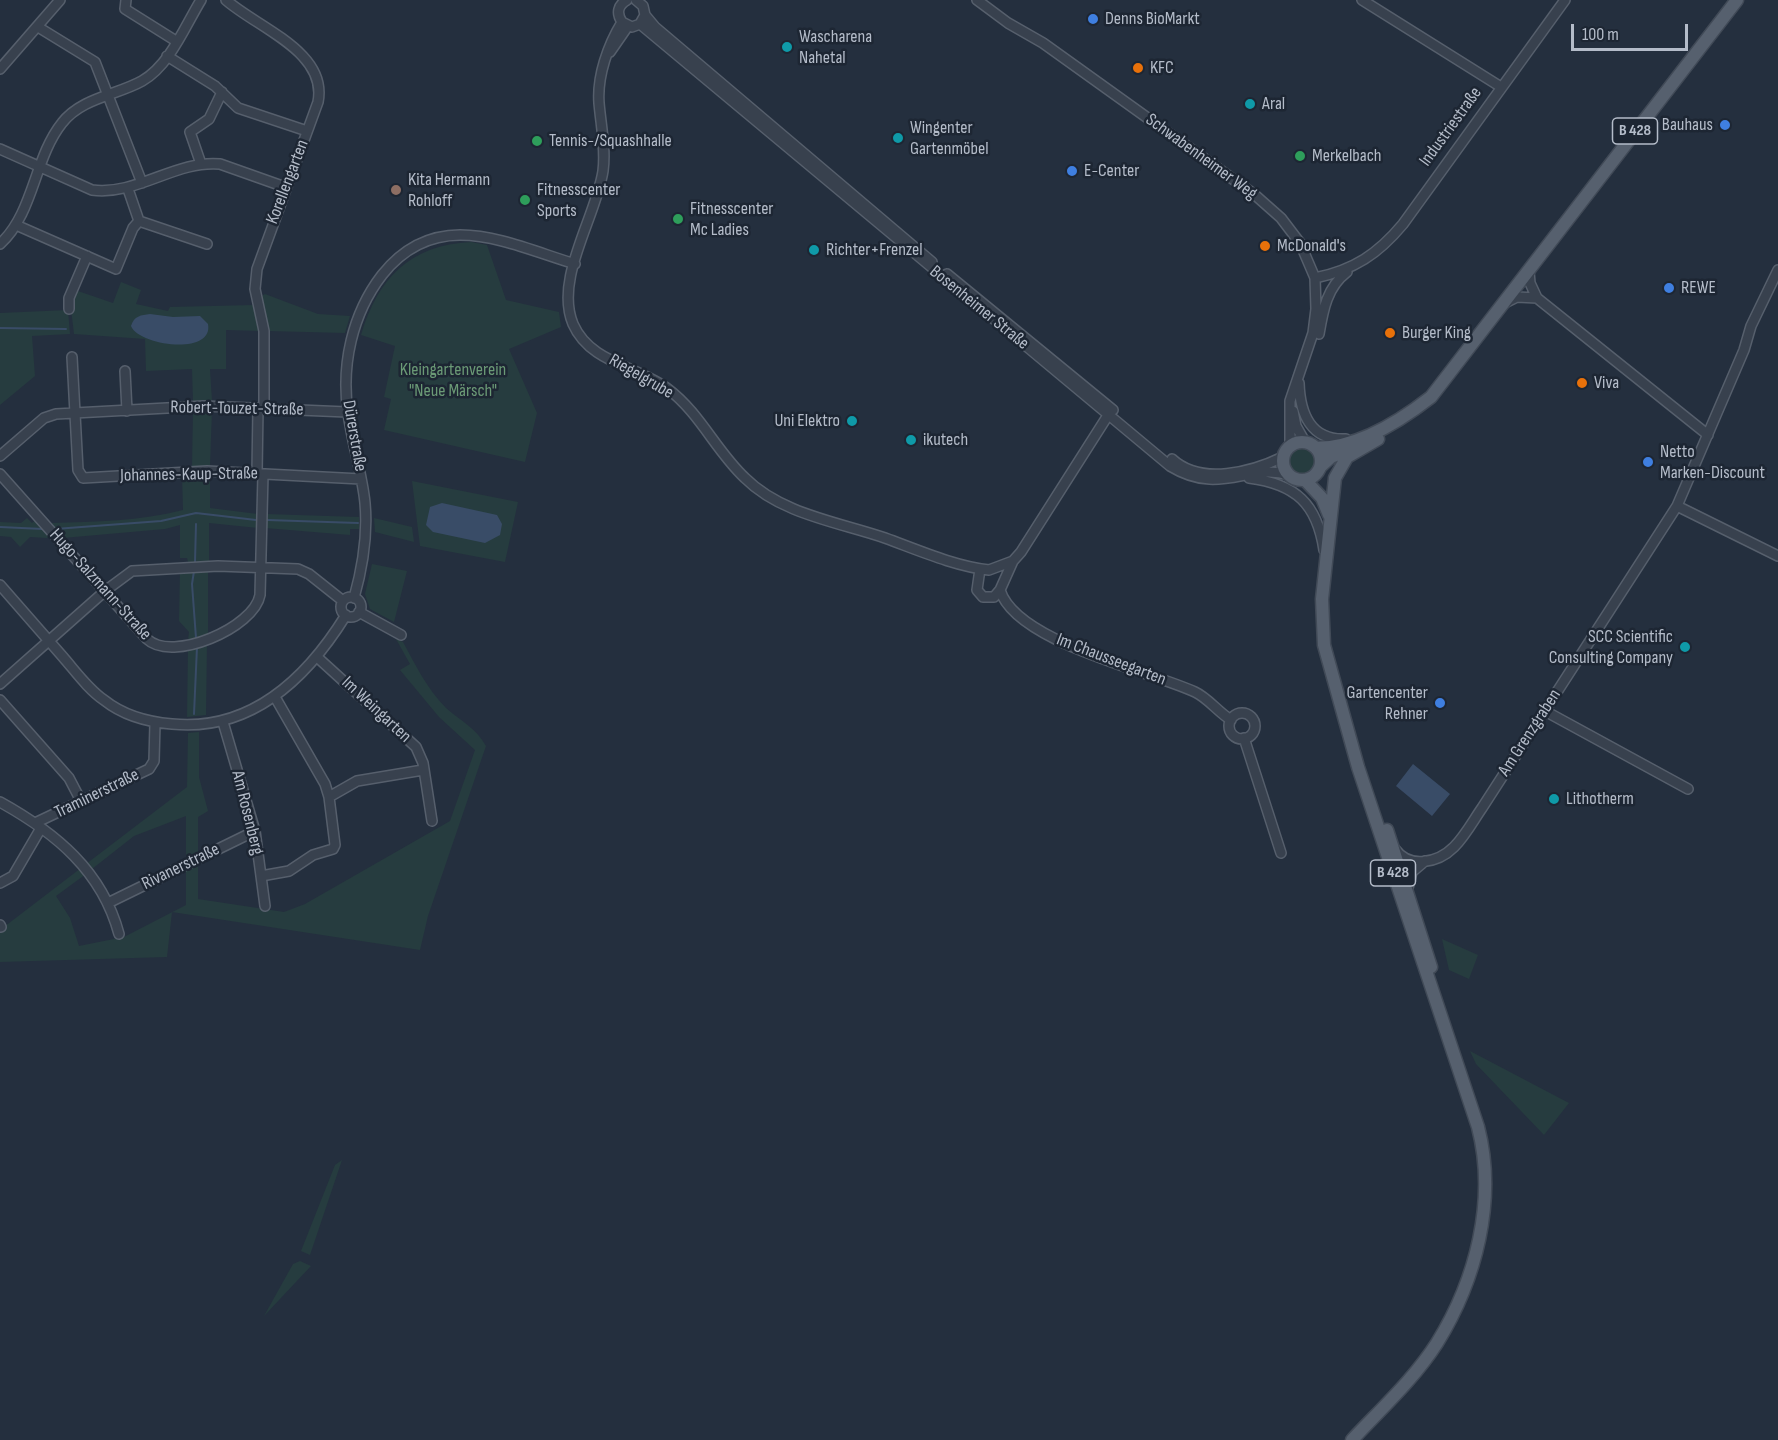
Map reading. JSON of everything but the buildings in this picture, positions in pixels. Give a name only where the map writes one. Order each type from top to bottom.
[{"type":"main road","name":"B 428","points":[[1352,1440],[1414,1373],[1436,1344],[1466,1284],[1479,1242],[1485,1189],[1483,1149],[1442,1017],[1358,767],[1324,645],[1322,599],[1335,478],[1342,463],[1354,452],[1431,397],[1529,271],[1730,0]]},
{"type":"main road","name":"B 428","points":[[1721,13],[1737,0]]},
{"type":"main road","name":"B 428","points":[[1310,445],[1342,445],[1378,435]]},
{"type":"main road","name":"B 428","points":[[1331,517],[1319,469],[1331,457],[1378,435]]},
{"type":"main road","points":[[1310,445],[1320,457],[1319,469],[1305,480],[1288,475],[1283,464],[1287,452],[1310,445]]},
{"type":"main road","name":"B 428","points":[[1305,480],[1322,498],[1331,517]]},
{"type":"main road","name":"B 428","points":[[1348,728],[1366,763],[1425,945],[1442,1017]]},
{"type":"street","points":[[0,69],[60,0]]},
{"type":"street","points":[[126,0],[125,9],[176,41]]},
{"type":"street","points":[[0,244],[16,225],[54,134],[68,116],[79,107],[142,81],[159,67],[201,0]]},
{"type":"street","name":"Korellengarten","points":[[226,0],[298,51],[313,66],[320,85],[320,97],[260,257],[255,281],[264,331],[260,473]]},
{"type":"street","points":[[610,0],[619,9],[625,24],[640,24],[641,5],[653,0]]},
{"type":"street","points":[[619,9],[625,0]]},
{"type":"street","points":[[1362,0],[1502,87]]},
{"type":"street","name":"Industriestraße","points":[[1299,378],[1306,369],[1318,337],[1328,296],[1337,280],[1387,243],[1403,224],[1565,0]]},
{"type":"street","points":[[1721,13],[1745,0]]},
{"type":"street","name":"Schwabenheimer Weg","points":[[984,2],[1008,23],[1043,43],[1262,201],[1292,230],[1308,256],[1316,278],[1316,309],[1313,333],[1289,410],[1287,452]]},
{"type":"street","name":"Bosenheimer Straße","points":[[641,5],[656,27],[750,108],[1176,464],[1206,473],[1233,473],[1260,466],[1287,452]]},
{"type":"street","name":"Riegelgrube","points":[[625,24],[611,39],[600,76],[603,170],[575,264],[567,300],[578,333],[592,349],[666,388],[689,406],[744,477],[763,493],[818,517],[980,569]]},
{"type":"street","name":"Bosenheimer Straße","points":[[640,24],[980,311],[1111,411],[1180,472],[1207,480],[1280,472],[1288,475]]},
{"type":"street","points":[[38,27],[95,62],[142,183]]},
{"type":"street","points":[[167,56],[222,92],[238,108],[306,131]]},
{"type":"street","points":[[201,164],[190,132],[209,119],[222,92]]},
{"type":"street","points":[[0,149],[92,190],[106,192],[128,189],[201,164],[220,164],[285,188]]},
{"type":"street","points":[[128,189],[139,221]]},
{"type":"street","points":[[16,225],[116,268],[133,228],[139,221]]},
{"type":"street","points":[[139,221],[207,244]]},
{"type":"street","name":"Dürerstraße","points":[[354,598],[366,543],[365,502],[348,411],[348,358],[356,320],[376,284],[389,266],[414,247],[444,235],[475,236],[504,242],[575,264]]},
{"type":"street","points":[[69,309],[69,298],[87,256]]},
{"type":"street","name":"Industriestraße","points":[[1316,278],[1356,266]]},
{"type":"street","name":"Am Grenzgraben","points":[[1408,893],[1409,876],[1426,861],[1446,853],[1459,841],[1677,506],[1744,350],[1751,326],[1778,270]]},
{"type":"street","points":[[1529,271],[1530,283],[1537,298],[1708,435]]},
{"type":"street","points":[[1504,304],[1517,297],[1537,298]]},
{"type":"street","points":[[72,357],[75,413]]},
{"type":"street","points":[[125,371],[127,411]]},
{"type":"street","name":"Schwabenheimer Weg","points":[[1299,378],[1300,404],[1307,422],[1314,430],[1337,440],[1378,435]]},
{"type":"street","name":"Schwabenheimer Weg","points":[[1299,378],[1294,416],[1310,445]]},
{"type":"street","name":"Robert-Touzet-Straße","points":[[0,456],[50,415],[204,406],[348,411]]},
{"type":"street","points":[[1013,561],[999,567],[980,569],[977,590],[983,597],[994,597],[1000,590],[1013,561],[1111,411]]},
{"type":"street","name":"Johannes-Kaup-Straße","points":[[75,413],[78,470],[83,478],[207,471],[361,479]]},
{"type":"street","name":"Hugo-Salzmann-Straße","points":[[0,474],[152,644],[176,646],[214,637],[250,614],[259,601],[260,473]]},
{"type":"street","points":[[1241,477],[1279,483],[1303,500],[1320,528],[1326,562]]},
{"type":"street","points":[[1677,506],[1778,556]]},
{"type":"street","points":[[0,684],[105,591],[126,574],[139,570],[199,566],[303,570],[343,601]]},
{"type":"street","points":[[0,587],[103,700],[128,714],[155,723],[190,725],[223,722],[249,712],[275,698],[317,657],[346,615]]},
{"type":"street","name":"Im Chausseegarten","points":[[1000,590],[1003,599],[1016,613],[1055,640],[1198,693],[1231,720]]},
{"type":"street","points":[[343,601],[354,598],[360,603],[359,612],[355,616],[346,615]]},
{"type":"street","points":[[343,601],[341,607],[346,615]]},
{"type":"street","points":[[359,612],[401,635]]},
{"type":"street","name":"Im Weingarten","points":[[317,657],[416,747],[423,763],[432,821]]},
{"type":"street","points":[[261,876],[289,871],[313,855],[333,849],[335,845],[329,797],[325,784],[275,698]]},
{"type":"street","points":[[0,699],[69,778],[81,801]]},
{"type":"street","points":[[1545,711],[1688,789]]},
{"type":"street","name":"Im Chausseegarten","points":[[1243,713],[1252,719],[1253,732],[1244,738],[1232,734],[1229,728],[1231,720],[1243,713]]},
{"type":"street","name":"Am Rosenberg","points":[[223,722],[255,831],[264,906]]},
{"type":"street","name":"Traminerstraße","points":[[38,825],[149,768],[154,761],[155,723]]},
{"type":"street","name":"Im Chausseegarten","points":[[1244,738],[1281,853]]},
{"type":"street","name":"Im Weingarten","points":[[329,797],[357,781],[423,770]]},
{"type":"street","points":[[0,802],[38,825],[84,864],[108,903],[119,934]]},
{"type":"street","points":[[0,883],[13,876],[38,825]]},
{"type":"street","name":"Rivanerstraße","points":[[108,903],[255,831]]},
{"type":"street","points":[[1392,845],[1408,861],[1426,861]]},
{"type":"green space","name":"Kleingartenverein \"Neue Märsch\"","points":[[471,242],[487,245],[506,300],[559,312],[561,327],[509,349],[537,413],[525,462],[384,430],[391,399],[384,397],[395,346],[361,335],[368,315],[387,281],[414,258],[430,250]]},
{"type":"green space","points":[[121,282],[141,290],[136,304],[168,311],[170,307],[254,305],[261,331],[226,330],[226,369],[210,369],[212,401],[193,402],[192,369],[146,371],[145,339],[74,334],[71,309],[75,290],[113,303]]},
{"type":"green space","points":[[265,294],[318,314],[350,316],[345,333],[268,331],[260,297]]},
{"type":"green space","points":[[68,310],[70,334],[32,336],[35,376],[0,405],[0,313]]},
{"type":"green space","points":[[193,409],[212,409],[210,467],[192,468]]},
{"type":"green space","points":[[1302,447],[1312,451],[1316,461],[1312,471],[1302,475],[1292,471],[1288,461],[1292,451]]},
{"type":"green space","points":[[210,474],[210,508],[258,514],[258,528],[209,523],[209,561],[188,562],[187,558],[180,558],[180,525],[165,529],[63,538],[51,523],[134,519],[183,510],[182,476]]},
{"type":"green space","points":[[412,481],[518,502],[505,562],[420,546]]},
{"type":"green space","points":[[266,514],[359,517],[359,529],[350,529],[350,535],[265,528]]},
{"type":"green space","points":[[27,518],[32,523],[37,519],[51,535],[47,538],[30,537],[20,547],[11,537],[0,536],[0,522],[21,523]]},
{"type":"green space","points":[[374,518],[412,527],[414,542],[375,532]]},
{"type":"green space","points":[[372,564],[407,571],[394,622],[370,609],[365,594]]},
{"type":"green space","points":[[208,569],[208,635],[188,640],[189,632],[179,621],[180,570]]},
{"type":"green space","points":[[396,639],[403,642],[439,701],[473,729],[486,746],[428,916],[420,950],[172,912],[186,905],[186,869],[198,863],[198,899],[284,912],[305,904],[450,821],[475,750],[439,717],[400,670],[410,664]]},
{"type":"green space","points":[[207,643],[206,715],[187,717],[188,648]]},
{"type":"green space","points":[[199,732],[199,777],[208,811],[198,817],[198,855],[186,861],[186,816],[134,836],[92,869],[86,864],[187,787],[188,733]]},
{"type":"green space","points":[[81,868],[86,874],[56,896],[70,918],[79,946],[124,937],[172,912],[167,957],[0,962],[0,930]]},
{"type":"green space","points":[[1442,939],[1478,955],[1469,979],[1449,970]]},
{"type":"green space","points":[[1470,1051],[1569,1103],[1544,1135],[1476,1064]]},
{"type":"green space","points":[[342,1160],[310,1255],[301,1251],[335,1165]]},
{"type":"green space","points":[[300,1261],[311,1266],[264,1316],[293,1264]]},
{"type":"water","points":[[150,314],[173,317],[200,316],[208,324],[207,334],[200,341],[188,344],[160,343],[147,339],[131,326],[136,318]]},
{"type":"water","points":[[442,503],[497,515],[502,524],[500,535],[485,543],[433,532],[426,525],[430,507]]},
{"type":"water","points":[[1413,764],[1450,794],[1432,816],[1396,786]]},
{"type":"waterway","points":[[0,328],[66,329]]},
{"type":"waterway","points":[[55,529],[161,521],[196,513],[256,520]]},
{"type":"waterway","points":[[267,520],[358,523]]},
{"type":"waterway","points":[[195,562],[196,524]]},
{"type":"waterway","points":[[0,527],[43,529]]},
{"type":"waterway","points":[[194,571],[192,584],[196,638]]},
{"type":"waterway","points":[[194,714],[197,647]]},
{"type":"place","name":"Denns BioMarkt","points":[[1093,19]]},
{"type":"place","name":"Wascharena Nahetal","points":[[787,47]]},
{"type":"place","name":"KFC","points":[[1138,68]]},
{"type":"place","name":"Aral","points":[[1250,104]]},
{"type":"place","name":"Bauhaus","points":[[1725,125]]},
{"type":"place","name":"Wingenter Gartenmöbel","points":[[898,138]]},
{"type":"place","name":"Tennis-/Squashhalle","points":[[537,141]]},
{"type":"place","name":"Merkelbach","points":[[1300,156]]},
{"type":"place","name":"E-Center","points":[[1072,171]]},
{"type":"place","name":"Kita Hermann Rohloff","points":[[396,190]]},
{"type":"place","name":"Fitnesscenter Sports","points":[[525,200]]},
{"type":"place","name":"Fitnesscenter Mc Ladies","points":[[678,219]]},
{"type":"place","name":"McDonald's","points":[[1265,246]]},
{"type":"place","name":"Richter+Frenzel","points":[[814,250]]},
{"type":"place","name":"REWE","points":[[1669,288]]},
{"type":"place","name":"Burger King","points":[[1390,333]]},
{"type":"place","name":"Viva","points":[[1582,383]]},
{"type":"place","name":"Uni Elektro","points":[[852,421]]},
{"type":"place","name":"ikutech","points":[[911,440]]},
{"type":"place","name":"Netto Marken-Discount","points":[[1648,462]]},
{"type":"place","name":"SCC Scientific Consulting Company","points":[[1685,647]]},
{"type":"place","name":"Gartencenter Rehner","points":[[1440,703]]},
{"type":"place","name":"Lithotherm","points":[[1554,799]]}]
